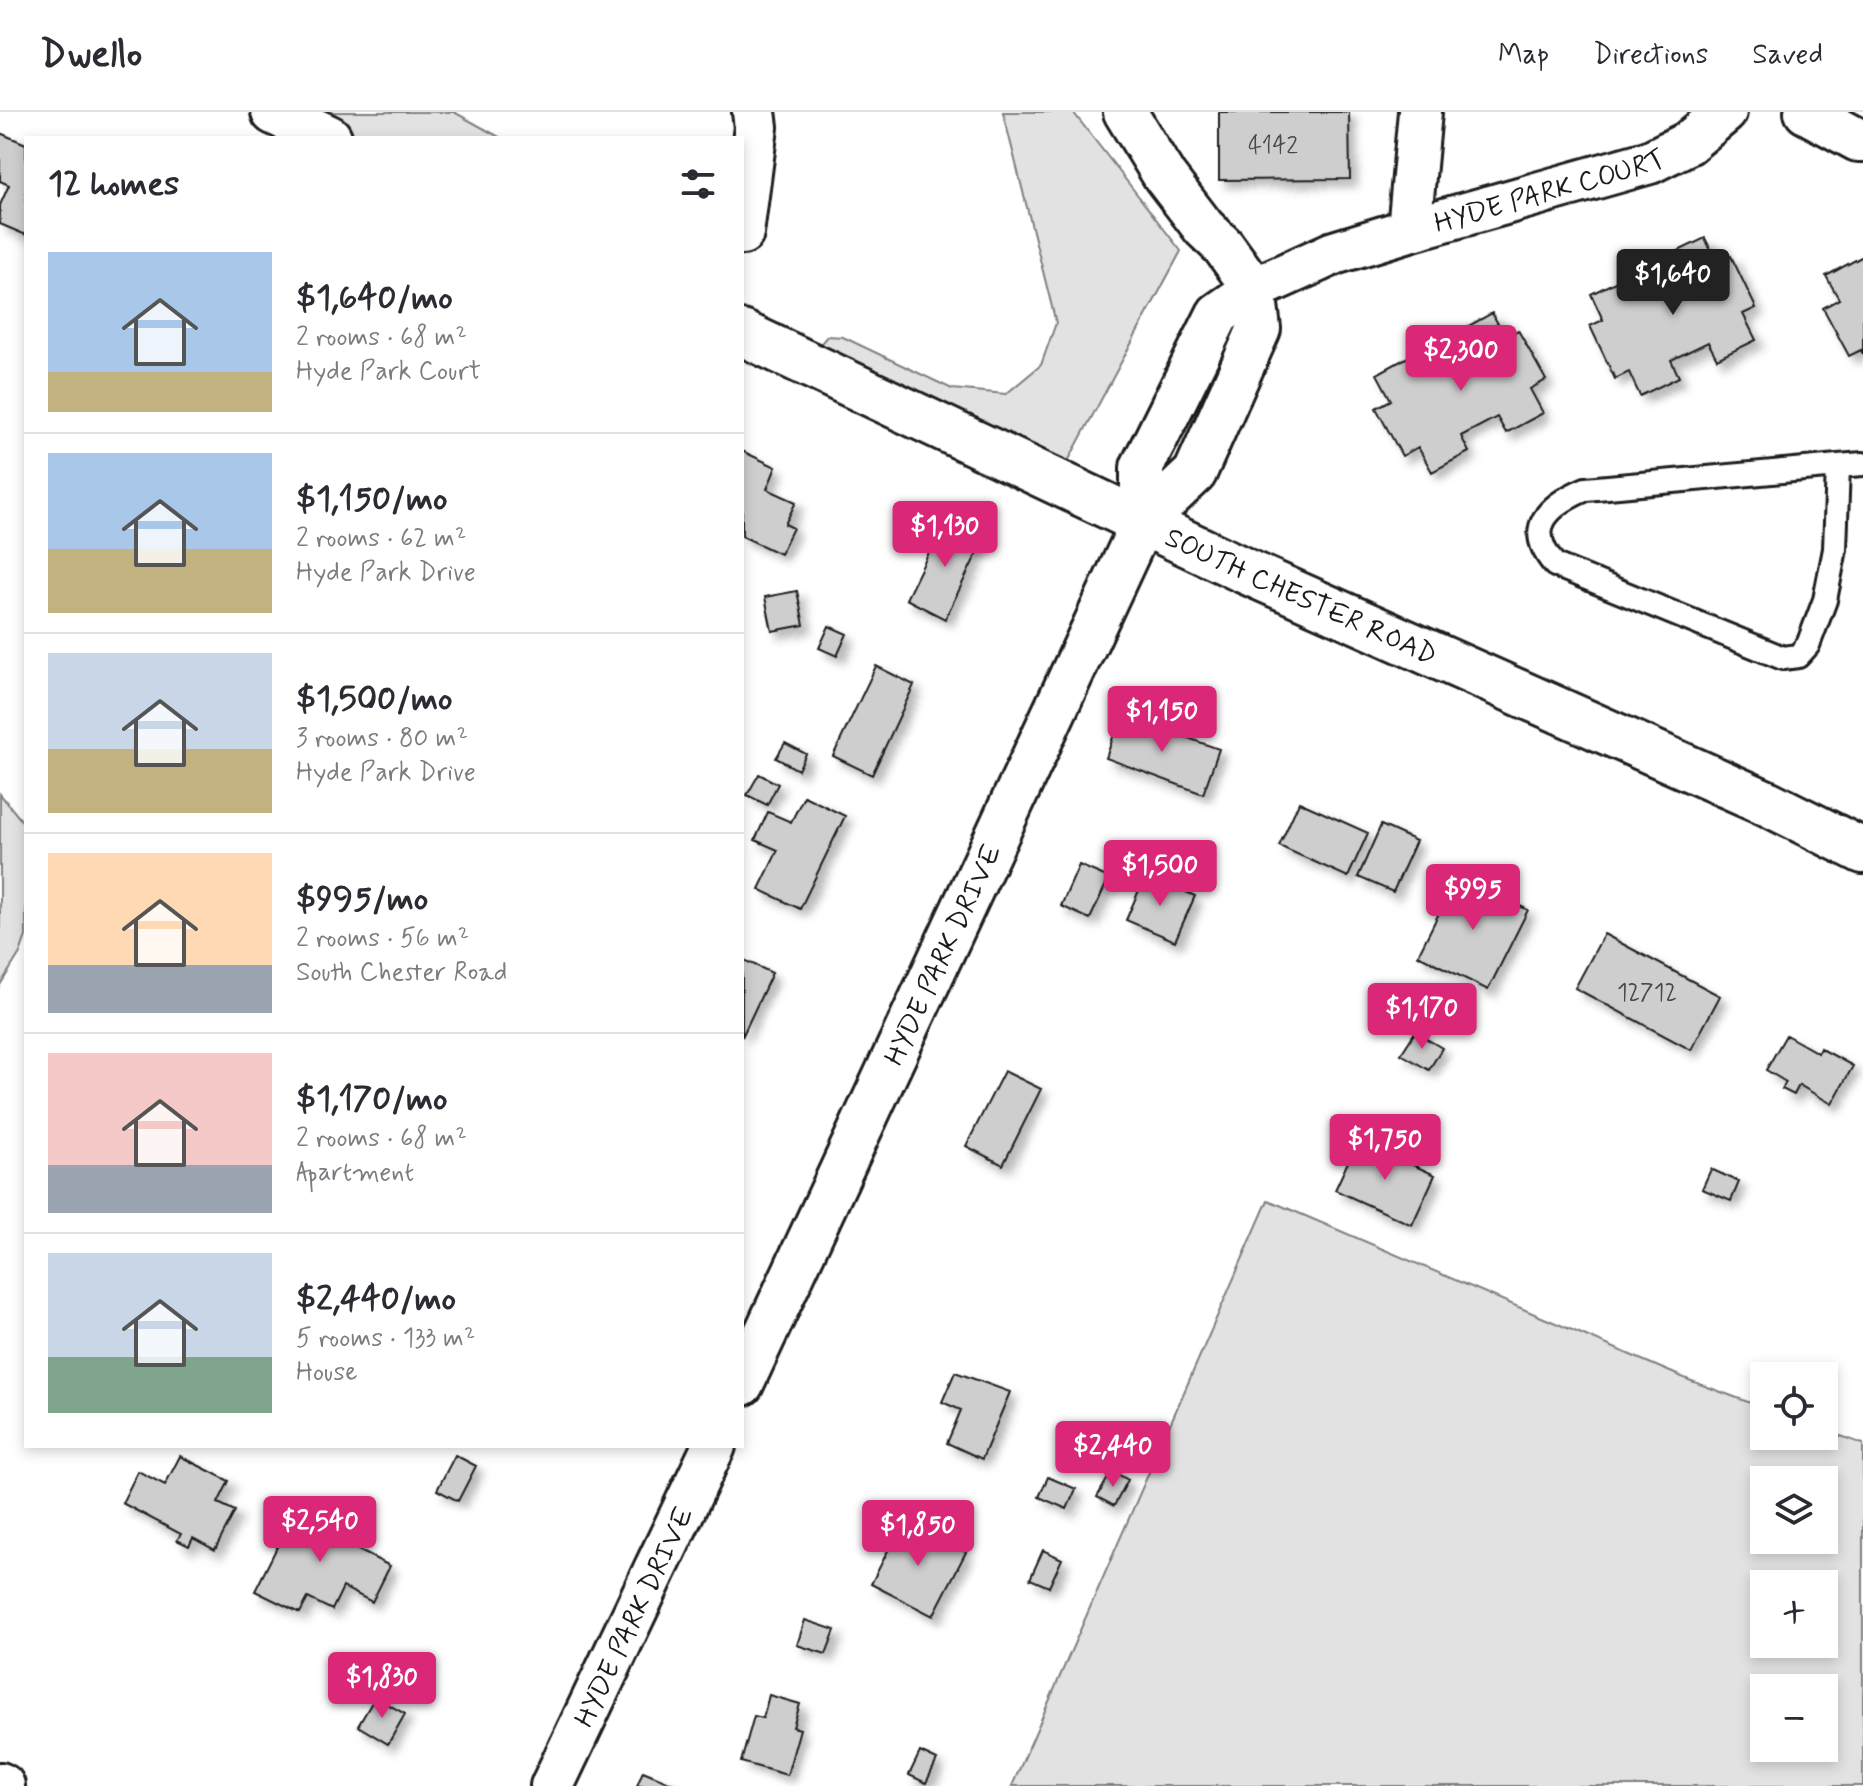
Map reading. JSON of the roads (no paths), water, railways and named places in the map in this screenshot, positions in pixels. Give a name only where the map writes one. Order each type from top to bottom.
[{"type":"street","points":[[274,112],[325,136]]},
{"type":"street","points":[[744,225],[756,127],[754,112]]},
{"type":"street","points":[[1125,112],[1165,177],[1204,228],[1223,246],[1254,289]]},
{"type":"street","points":[[1409,230],[1420,112]]},
{"type":"street","name":"HYDE PARK COURT","points":[[1409,230],[1650,162],[1688,143],[1725,112]]},
{"type":"street","points":[[1806,112],[1863,140]]},
{"type":"street","name":"HYDE PARK DRIVE","points":[[744,1380],[1142,523],[1142,467],[1218,314],[1254,289],[1334,253],[1409,230]]},
{"type":"street","name":"SOUTH CHESTER ROAD","points":[[744,334],[1142,523],[1767,803],[1863,851]]},
{"type":"street","name":"HYDE PARK DRIVE","points":[[552,1786],[713,1448]]},
{"type":"lane","points":[[1838,466],[1835,549],[1825,600],[1808,645],[1798,656],[1783,658],[1569,571],[1555,565],[1543,551],[1539,532],[1547,515],[1564,499],[1586,489],[1838,466],[1863,464]]}]
